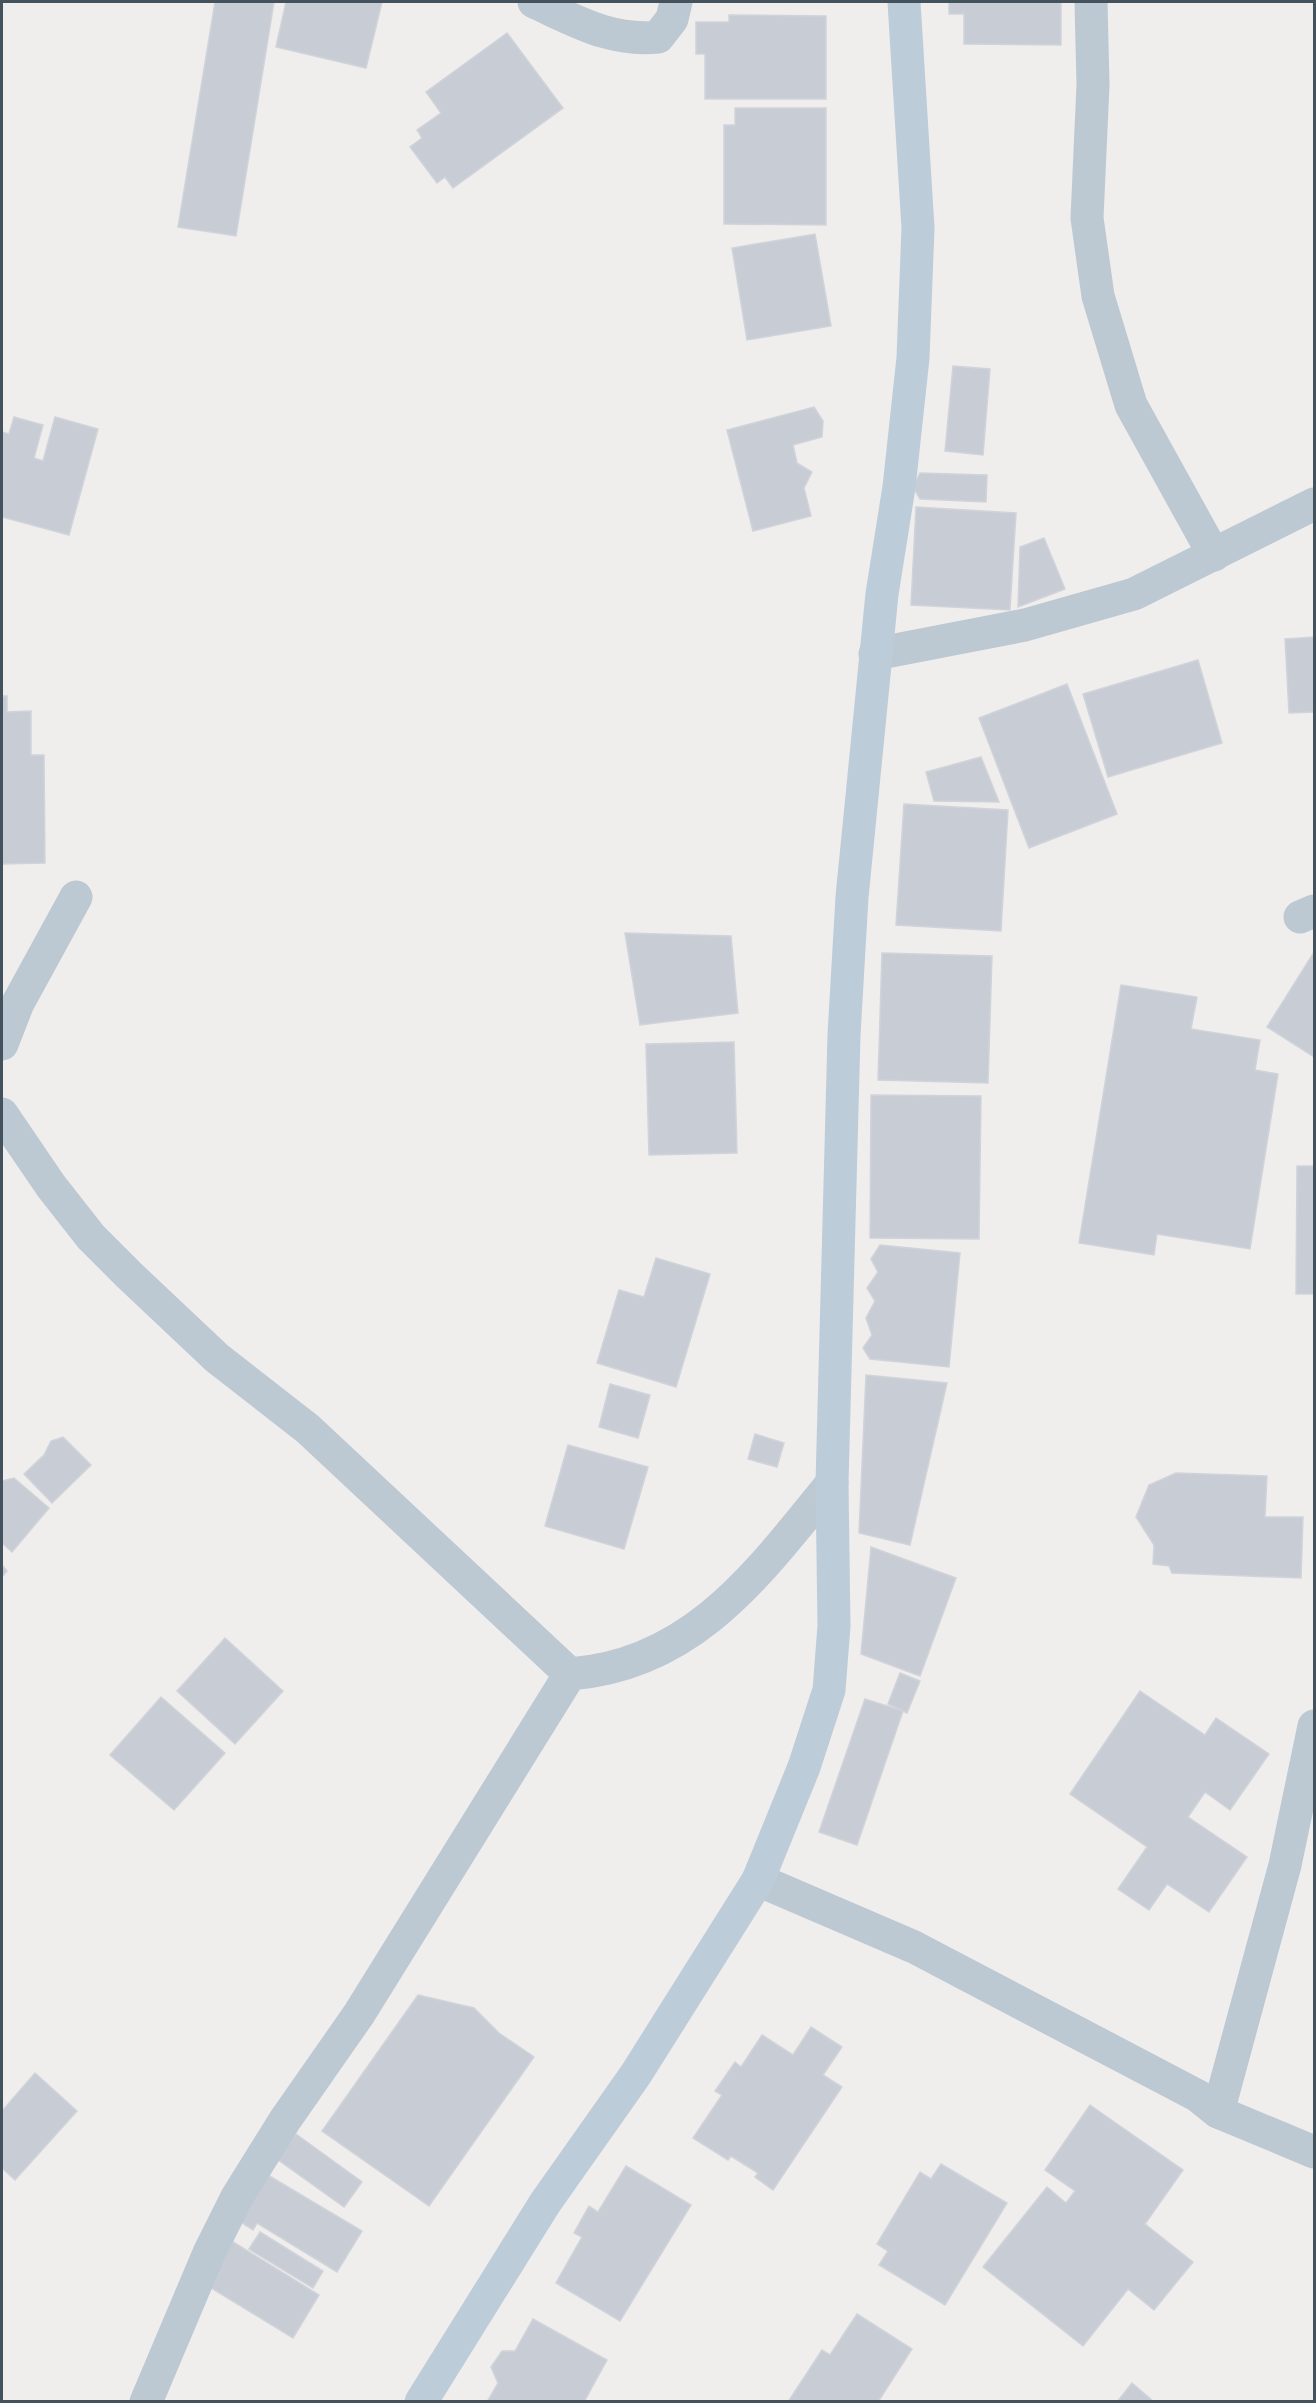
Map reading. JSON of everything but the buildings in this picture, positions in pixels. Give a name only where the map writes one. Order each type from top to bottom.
[{"type":"main road","points":[[421,2402],[545,2203],[636,2074],[758,1880],[804,1767],[829,1690],[834,1626],[832,1483],[846,1012],[852,897],[875,654],[913,358],[918,228],[904,2]]},
{"type":"street","points":[[534,2],[592,28],[634,40],[658,37],[672,20],[676,2]]},
{"type":"street","points":[[1091,2],[1093,85],[1087,218],[1098,296],[1131,405],[1214,555]]},
{"type":"street","points":[[875,654],[1025,625],[1134,594],[1314,504]]},
{"type":"street","points":[[2,1044],[18,1003],[76,897]]},
{"type":"street","points":[[2,1114],[51,1186],[91,1237],[129,1275],[217,1358],[308,1429],[570,1674],[596,1672],[637,1661],[696,1630],[740,1589],[787,1538],[832,1483]]},
{"type":"street","points":[[146,2402],[209,2253],[237,2197],[285,2120],[359,2014],[570,1674]]},
{"type":"street","points":[[1218,2112],[1285,1865],[1314,1726]]},
{"type":"street","points":[[758,1880],[914,1947],[1198,2096],[1218,2112],[1314,2152]]}]
